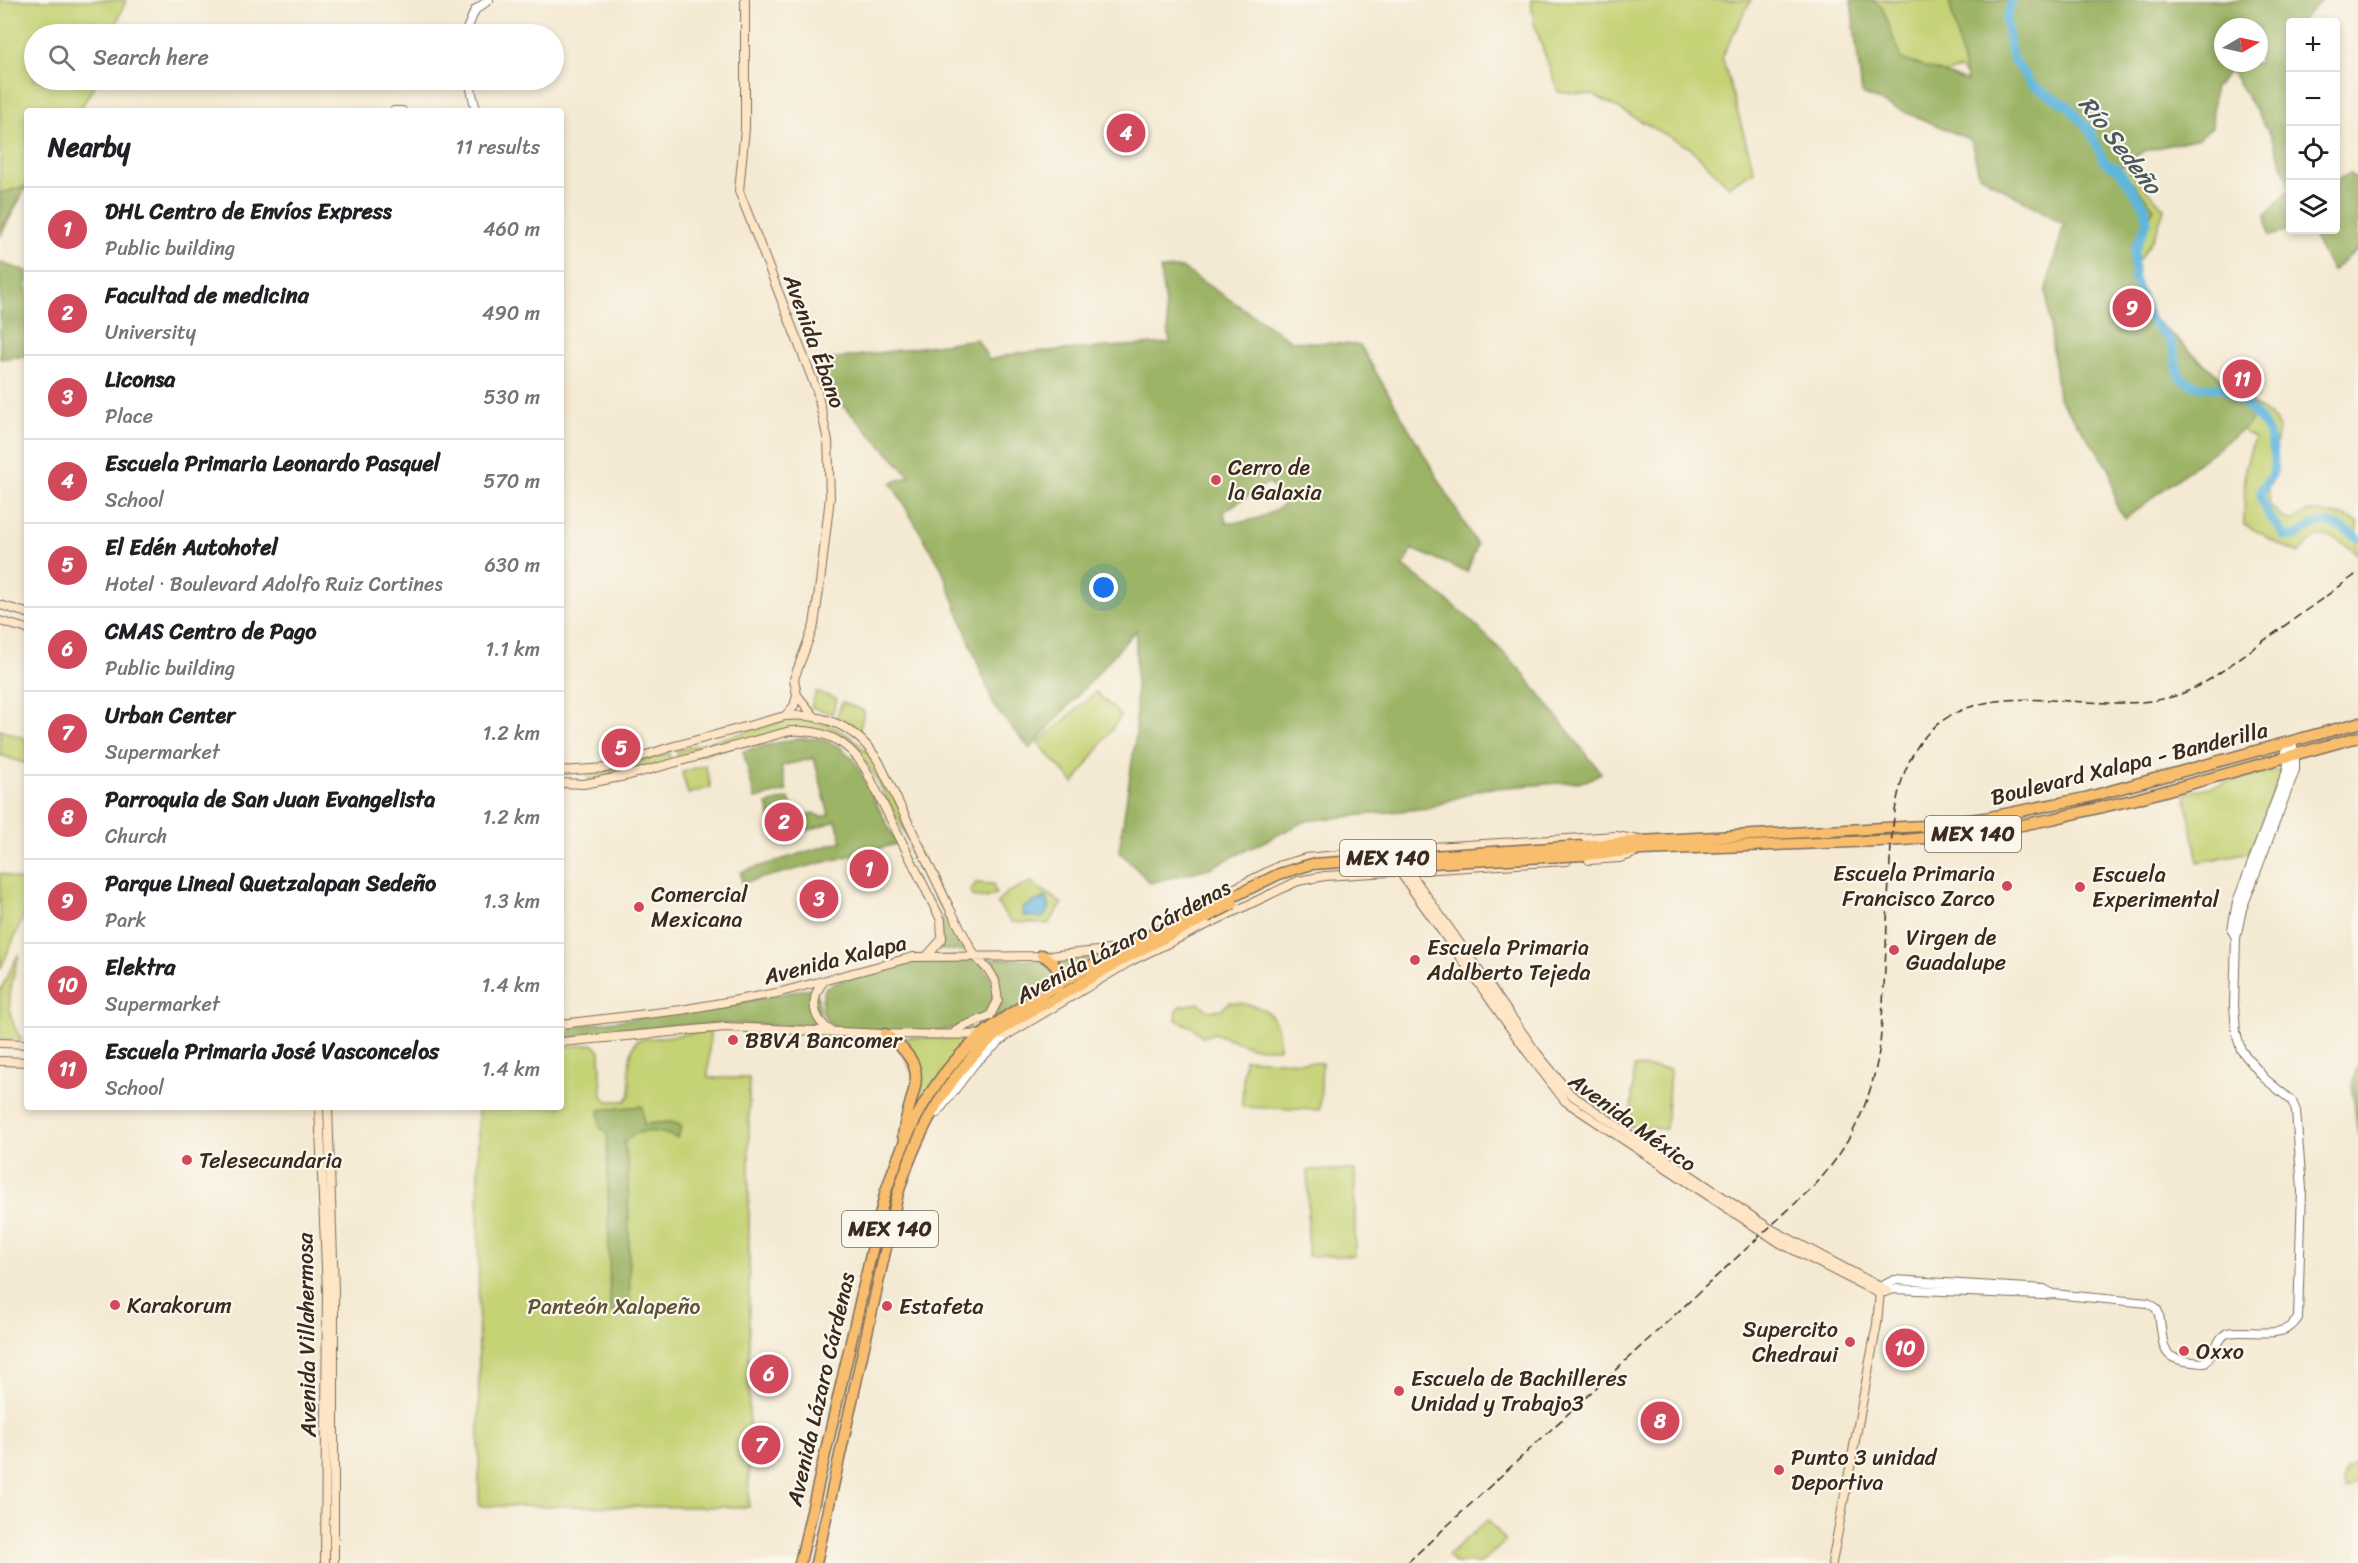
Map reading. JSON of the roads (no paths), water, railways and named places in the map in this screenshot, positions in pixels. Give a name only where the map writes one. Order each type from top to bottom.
[{"type":"highway","name":"Boulevard Xalapa - Banderilla","points":[[1584,850],[1985,819],[2085,798],[2358,723]]},
{"type":"highway","name":"Boulevard Xalapa - Banderilla","points":[[1641,845],[1904,840],[1987,832],[2052,819],[2292,757],[2358,737]]},
{"type":"highway","name":"Avenida Lázaro Cárdenas","points":[[816,1563],[898,1193],[913,1148],[923,1127],[962,1070],[1017,1019],[1279,873],[1312,864],[1584,850]]},
{"type":"highway","name":"Avenida Lázaro Cárdenas","points":[[800,1563],[885,1194],[903,1145],[917,1116],[942,1076],[982,1034],[1013,1011],[1119,949],[1182,920],[1205,914]]},
{"type":"highway","points":[[1042,956],[1056,965],[1060,978],[1050,1002]]},
{"type":"highway","points":[[885,1034],[905,1049],[916,1074],[915,1093],[904,1127],[903,1145]]},
{"type":"main road","name":"Avenida Ébano","points":[[745,0],[745,128],[739,191],[817,391],[830,454],[829,505],[814,625],[794,679],[797,695],[794,706],[785,717]]},
{"type":"main road","points":[[0,605],[24,612]]},
{"type":"main road","points":[[0,621],[24,628]]},
{"type":"main road","points":[[797,695],[814,716]]},
{"type":"main road","points":[[564,771],[606,768],[671,747],[785,717],[814,716],[844,726],[861,738],[873,752],[975,956],[995,981],[998,1000],[990,1016],[959,1028],[953,1034]]},
{"type":"main road","points":[[564,783],[584,784],[630,776],[790,731],[805,730],[822,733],[848,746],[858,756],[937,913],[942,926],[942,939],[927,956]]},
{"type":"main road","points":[[1182,920],[1189,911],[1294,860],[1393,850],[1616,836],[1641,845]]},
{"type":"main road","points":[[564,1042],[713,1027],[885,1034],[1002,1035],[1131,961],[1298,881],[1325,876],[1620,858],[1641,845]]},
{"type":"main road","name":"Avenida México","points":[[1393,850],[1405,872],[1566,1091],[1743,1214],[1883,1291]]},
{"type":"main road","points":[[937,913],[945,914],[950,909]]},
{"type":"main road","name":"Avenida Xalapa","points":[[564,1024],[681,1010],[777,993],[896,960],[927,956],[1042,956],[1119,949]]},
{"type":"main road","points":[[825,981],[816,992],[814,1006],[821,1023],[832,1032]]},
{"type":"main road","points":[[0,1043],[24,1044]]},
{"type":"main road","points":[[0,1061],[24,1062]]},
{"type":"main road","name":"Avenida Villahermosa","points":[[319,1110],[327,1290],[326,1563]]},
{"type":"main road","name":"Avenida Villahermosa","points":[[328,1110],[334,1290],[334,1563]]},
{"type":"main road","points":[[1832,1563],[1883,1291]]},
{"type":"street","points":[[469,24],[475,10],[489,0]]},
{"type":"street","points":[[471,90],[475,108]]},
{"type":"street","points":[[1883,1291],[1894,1280],[2044,1289],[2053,1294],[2144,1302],[2152,1305],[2159,1314],[2164,1346],[2169,1356],[2179,1361],[2205,1363],[2227,1333],[2281,1332],[2290,1328],[2298,1318],[2302,1189],[2296,1111],[2292,1101],[2272,1086],[2246,1059],[2237,1041],[2236,938],[2232,930],[2237,902],[2292,757],[2288,743]]},
{"type":"water","points":[[1045,897],[1050,907],[1043,918],[1024,916],[1022,908]]},
{"type":"waterway","name":"Río Sedeño","points":[[2012,0],[2006,21],[2012,57],[2032,85],[2068,106],[2090,131],[2104,162],[2119,170],[2145,207],[2147,222],[2134,251],[2134,279],[2149,318],[2171,342],[2180,378],[2199,386],[2221,387],[2244,404],[2262,422],[2268,432],[2274,457],[2273,472],[2262,490],[2261,497],[2267,513],[2284,536],[2296,537],[2312,525],[2324,523],[2342,528],[2358,538]]},
{"type":"railway","points":[[1407,1563],[1815,1185],[1840,1154],[1866,1103],[1880,1045],[1892,832],[1897,800],[1906,770],[1919,744],[1940,723],[1968,708],[2007,700],[2116,703],[2158,700],[2178,695],[2216,675],[2358,573]]},
{"type":"place","name":"Escuela Primaria Leonardo Pasquel","points":[[1126,133]]},
{"type":"place","name":"Parque Lineal Quetzalapan Sedeño","points":[[2132,308]]},
{"type":"place","name":"Escuela Primaria José Vasconcelos","points":[[2242,379]]},
{"type":"place","name":"Cerro de la Galaxia","points":[[1216,480]]},
{"type":"place","name":"El Edén Autohotel","points":[[621,748]]},
{"type":"place","name":"Facultad de medicina","points":[[784,822]]},
{"type":"place","name":"DHL Centro de Envíos Express","points":[[869,869]]},
{"type":"place","name":"Escuela Primaria Francisco Zarco","points":[[2007,886]]},
{"type":"place","name":"Escuela Experimental","points":[[2080,887]]},
{"type":"place","name":"Liconsa","points":[[819,899]]},
{"type":"place","name":"Comercial Mexicana","points":[[639,907]]},
{"type":"place","name":"Virgen de Guadalupe","points":[[1894,950]]},
{"type":"place","name":"Escuela Primaria Adalberto Tejeda","points":[[1415,960]]},
{"type":"place","name":"BBVA Bancomer","points":[[733,1040]]},
{"type":"place","name":"Telesecundaria","points":[[187,1160]]},
{"type":"place","name":"Karakorum","points":[[115,1305]]},
{"type":"place","name":"Estafeta","points":[[887,1306]]},
{"type":"place","name":"Supercito Chedraui","points":[[1850,1342]]},
{"type":"place","name":"Elektra","points":[[1905,1348]]},
{"type":"place","name":"Oxxo","points":[[2184,1351]]},
{"type":"place","name":"CMAS Centro de Pago","points":[[769,1374]]},
{"type":"place","name":"Escuela de Bachilleres Unidad y Trabajo3","points":[[1399,1391]]},
{"type":"place","name":"Parroquia de San Juan Evangelista","points":[[1660,1421]]},
{"type":"place","name":"Urban Center","points":[[761,1445]]},
{"type":"place","name":"Punto 3 unidad Deportiva","points":[[1779,1470]]},
{"type":"park label","name":"Panteón Xalapeño","points":[[614,1306]]}]
